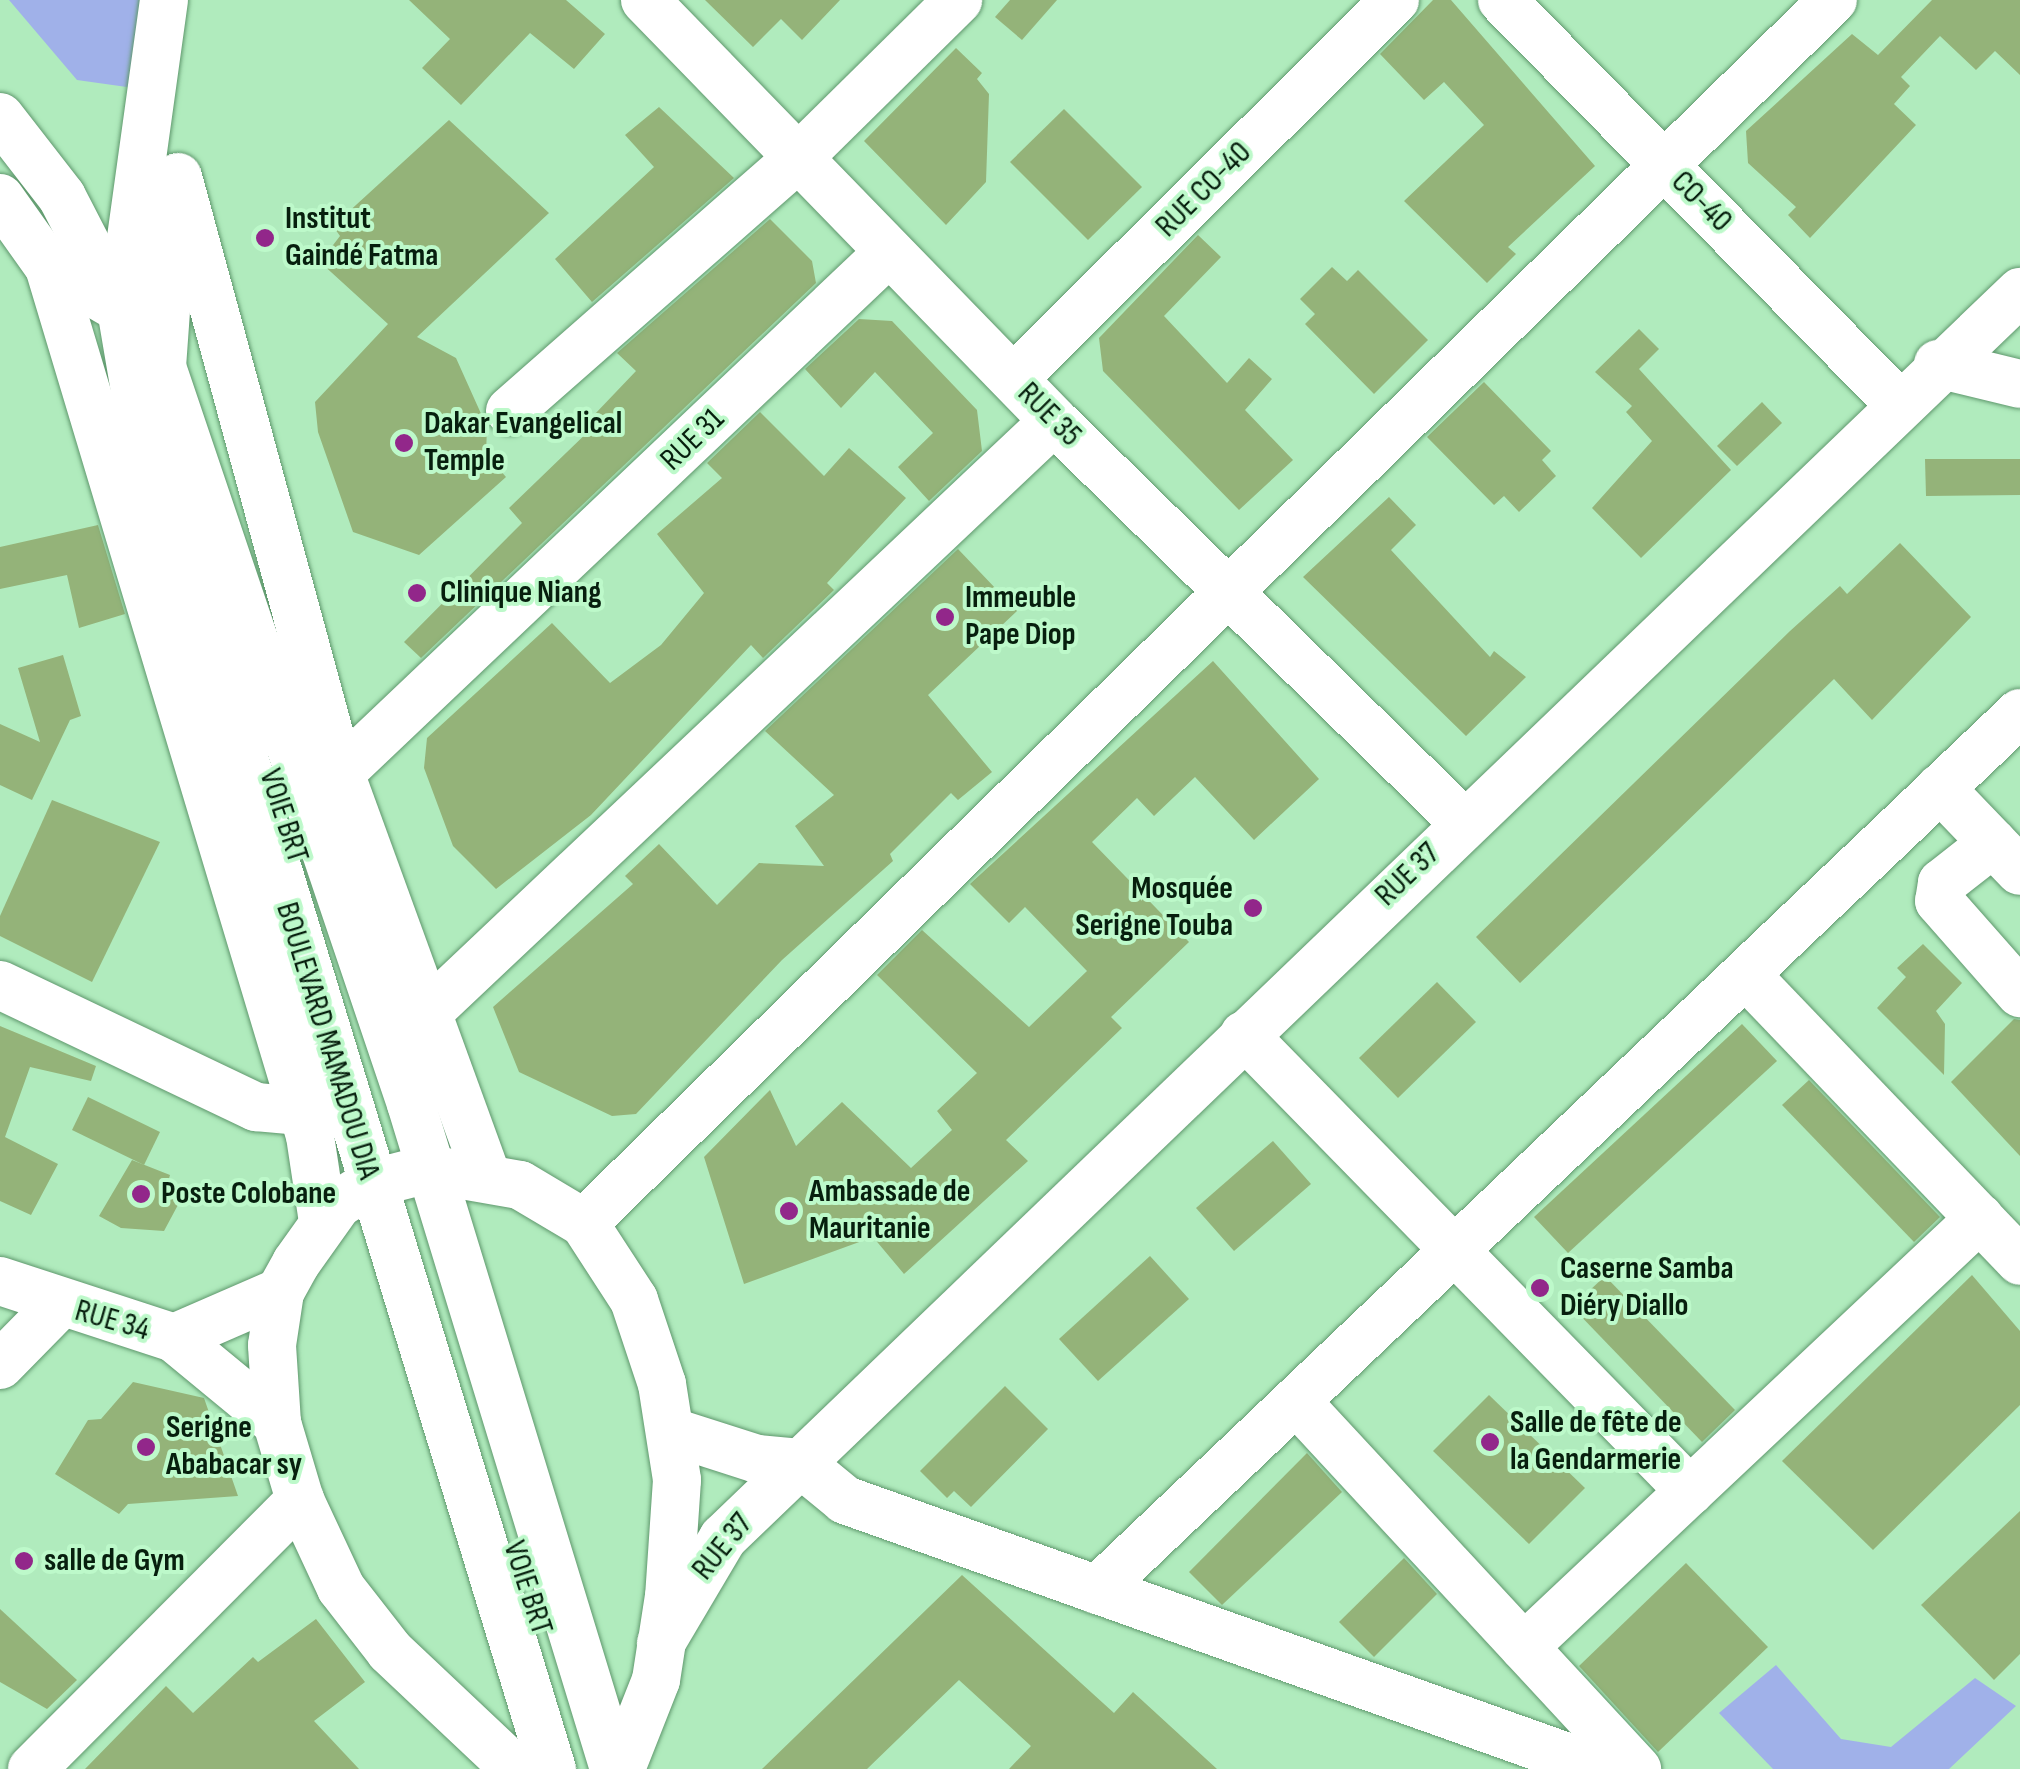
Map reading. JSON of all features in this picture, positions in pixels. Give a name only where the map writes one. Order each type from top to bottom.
[{"type":"street","points":[[162,368],[164,0]]},
{"type":"street","points":[[121,309],[162,176],[189,0]]},
{"type":"street","name":"RUE 35","points":[[645,0],[1054,421],[1462,821]]},
{"type":"street","points":[[510,411],[798,158],[958,0]]},
{"type":"street","name":"RUE CO-40","points":[[1013,379],[1395,0]]},
{"type":"street","name":"CO-40","points":[[1502,0],[1900,404]]},
{"type":"street","points":[[584,1223],[1833,0]]},
{"type":"street","points":[[0,117],[92,251],[121,309],[162,368]]},
{"type":"street","points":[[49,267],[92,251],[162,176]]},
{"type":"street","points":[[162,176],[354,764],[426,1015],[486,1175]]},
{"type":"street","points":[[0,198],[49,267],[301,1111],[323,1222]]},
{"type":"street","name":"RUE 31","points":[[354,764],[889,252]]},
{"type":"street","points":[[49,267],[121,309]]},
{"type":"street","name":"RUE 37","points":[[661,1643],[724,1538],[1462,821],[1938,364],[2020,292]]},
{"type":"street","name":"BOULEVARD MAMADOU DIA","points":[[121,309],[139,414],[398,1176],[629,1763]]},
{"type":"street","points":[[1938,364],[2020,384]]},
{"type":"street","name":"BOULEVARD MAMADOU DIA","points":[[162,368],[398,1176],[552,1769]]},
{"type":"street","points":[[426,1015],[1054,421]]},
{"type":"street","points":[[1097,1590],[2020,713]]},
{"type":"street","points":[[1940,788],[2007,857],[1942,883],[1939,902],[2020,993]]},
{"type":"street","points":[[1746,975],[2020,1261]]},
{"type":"street","points":[[0,985],[256,1107],[301,1111]]},
{"type":"street","points":[[1244,1035],[1690,1491]]},
{"type":"street","points":[[506,1767],[390,1651],[341,1588],[300,1500],[277,1423],[272,1345],[280,1292],[323,1222],[398,1176],[486,1175],[552,1200],[584,1223],[634,1300],[673,1432],[677,1480],[661,1643],[629,1763]]},
{"type":"street","name":"VOIE BRT","points":[[398,1176],[583,1769]]},
{"type":"street","points":[[1524,1647],[1980,1218]]},
{"type":"street","name":"RUE 34","points":[[0,1280],[58,1306],[174,1338],[280,1292]]},
{"type":"street","points":[[0,1364],[58,1306]]},
{"type":"street","points":[[174,1338],[277,1423]]},
{"type":"street","points":[[1296,1400],[1637,1769]]},
{"type":"street","points":[[673,1432],[757,1460],[800,1463],[845,1500],[1601,1769]]},
{"type":"street","points":[[32,1769],[300,1500]]},
{"type":"shaded area","points":[[9,0],[148,0],[141,89],[77,80]]},
{"type":"shaded area","points":[[1776,1665],[1841,1739],[1891,1747],[1975,1678],[2016,1706],[1949,1769],[1773,1769],[1719,1713]]},
{"type":"building","points":[[409,0],[566,0],[605,34],[574,69],[530,33],[461,105],[422,68],[450,39]]},
{"type":"building","points":[[705,0],[840,0],[802,40],[781,19],[753,47]]},
{"type":"building","points":[[1010,0],[1057,0],[1022,40],[995,17]]},
{"type":"building","points":[[1433,0],[1451,0],[1595,166],[1508,247],[1516,254],[1487,283],[1404,201],[1484,125],[1444,82],[1424,100],[1380,54]]},
{"type":"building","points":[[1932,0],[2020,0],[2020,75],[1995,51],[1976,70],[1940,36],[1901,77],[1910,86],[1894,104],[1916,125],[1810,238],[1788,215],[1796,207],[1748,163],[1746,131],[1852,34],[1878,55]]},
{"type":"building","points":[[956,48],[982,73],[977,79],[989,94],[986,182],[946,225],[864,141]]},
{"type":"building","points":[[659,107],[734,178],[592,302],[555,259],[654,167],[625,135]]},
{"type":"building","points":[[1064,109],[1142,187],[1088,240],[1010,162]]},
{"type":"building","points":[[449,120],[549,213],[417,337],[456,358],[487,427],[486,454],[506,477],[419,555],[353,532],[318,432],[315,402],[388,324],[320,262],[340,236],[333,226]]},
{"type":"building","points":[[770,219],[812,261],[816,283],[421,658],[404,642],[522,523],[509,508],[595,425],[594,415],[636,371],[617,353]]},
{"type":"building","points":[[1198,235],[1221,257],[1164,316],[1227,383],[1249,358],[1272,379],[1245,410],[1293,460],[1239,510],[1103,371],[1099,338]]},
{"type":"building","points":[[1332,267],[1347,281],[1358,270],[1428,340],[1374,394],[1305,324],[1315,314],[1300,299]]},
{"type":"building","points":[[859,319],[892,321],[977,410],[982,451],[929,501],[898,467],[933,433],[875,372],[841,408],[805,369]]},
{"type":"building","points":[[1639,329],[1659,349],[1639,369],[1731,470],[1641,558],[1592,508],[1652,441],[1626,412],[1632,406],[1595,372]]},
{"type":"building","points":[[1484,382],[1551,451],[1542,460],[1556,476],[1519,512],[1504,496],[1494,505],[1427,437]]},
{"type":"building","points":[[1762,402],[1782,423],[1737,466],[1717,446]]},
{"type":"building","points":[[760,412],[824,476],[849,448],[906,498],[827,583],[834,590],[763,658],[751,645],[591,815],[496,889],[453,846],[424,768],[427,738],[552,623],[610,683],[661,645],[704,593],[657,534],[722,478],[707,463]]},
{"type":"building","points":[[1925,459],[2020,459],[2020,495],[1926,496]]},
{"type":"building","points":[[1389,497],[1416,525],[1391,550],[1490,657],[1494,651],[1526,677],[1466,736],[1303,577]]},
{"type":"building","points":[[98,525],[125,614],[79,628],[67,575],[0,589],[0,547]]},
{"type":"building","points":[[1900,543],[1971,617],[1872,720],[1834,679],[1520,983],[1476,937],[1790,631],[1840,586],[1847,594]]},
{"type":"building","points":[[958,549],[1017,611],[928,695],[992,772],[958,800],[951,793],[890,854],[893,861],[782,960],[636,1114],[612,1116],[519,1072],[493,1007],[633,884],[625,876],[659,844],[717,905],[759,863],[824,866],[795,826],[834,795],[765,731]]},
{"type":"building","points":[[63,655],[81,716],[70,720],[32,800],[0,785],[0,724],[40,742],[18,668]]},
{"type":"building","points":[[1213,661],[1319,779],[1254,840],[1195,777],[1154,816],[1137,798],[1092,842],[1189,942],[1111,1017],[1122,1028],[1006,1140],[1028,1161],[904,1274],[873,1237],[744,1284],[704,1157],[770,1090],[796,1146],[842,1102],[911,1168],[952,1130],[937,1111],[977,1073],[877,975],[922,930],[1029,1027],[1087,971],[1025,907],[1009,923],[970,884]]},
{"type":"building","points":[[52,800],[160,842],[92,982],[0,936],[0,916]]},
{"type":"building","points":[[1923,944],[1962,983],[1936,1011],[1945,1024],[1944,1075],[1877,1008],[1906,977],[1897,968]]},
{"type":"building","points":[[1437,982],[1476,1022],[1398,1098],[1359,1058]]},
{"type":"building","points":[[2014,1019],[2020,1020],[2020,1156],[1951,1082]]},
{"type":"building","points":[[1742,1024],[1777,1061],[1568,1253],[1534,1217]]},
{"type":"building","points":[[0,1026],[96,1066],[91,1081],[30,1067],[5,1137],[58,1164],[31,1215],[0,1201]]},
{"type":"building","points":[[1809,1080],[1940,1217],[1914,1242],[1782,1105]]},
{"type":"building","points":[[88,1097],[160,1132],[144,1165],[72,1130]]},
{"type":"building","points":[[1273,1141],[1311,1184],[1234,1251],[1196,1208]]},
{"type":"building","name":"Poste Colobane","points":[[132,1160],[170,1175],[166,1189],[179,1203],[164,1231],[121,1228],[99,1216]]},
{"type":"building","points":[[1150,1256],[1189,1299],[1098,1381],[1059,1339]]},
{"type":"building","points":[[1972,1275],[2020,1331],[2020,1405],[1873,1550],[1782,1461]]},
{"type":"building","points":[[1605,1276],[1735,1410],[1702,1442],[1572,1307]]},
{"type":"building","name":"Serigne Ababacar sy","points":[[133,1382],[204,1398],[238,1496],[128,1504],[119,1514],[55,1474],[88,1420],[101,1419]]},
{"type":"building","points":[[1005,1386],[1048,1429],[971,1507],[954,1491],[947,1498],[920,1471]]},
{"type":"building","points":[[1489,1395],[1585,1488],[1529,1544],[1433,1451]]},
{"type":"building","points":[[1307,1453],[1342,1492],[1222,1605],[1189,1572]]},
{"type":"building","points":[[2020,1511],[2020,1654],[1994,1680],[1921,1605]]},
{"type":"building","points":[[1404,1558],[1437,1594],[1374,1657],[1339,1622]]},
{"type":"building","points":[[1686,1563],[1768,1647],[1658,1752],[1579,1666]]},
{"type":"building","points":[[962,1575],[1114,1713],[1133,1692],[1217,1769],[1009,1769],[1031,1746],[959,1680],[867,1769],[762,1769]]},
{"type":"building","points":[[0,1609],[77,1680],[47,1709],[0,1682]]},
{"type":"building","points":[[316,1619],[365,1682],[314,1721],[359,1769],[85,1769],[166,1686],[193,1713],[253,1657],[258,1662]]},
{"type":"place","name":"Institut Gaindé Fatma","points":[[265,238]]},
{"type":"place","name":"Dakar Evangelical Temple","points":[[404,443]]},
{"type":"place","name":"Clinique Niang","points":[[417,593]]},
{"type":"place","name":"Immeuble Pape Diop","points":[[945,617]]},
{"type":"place","name":"Mosquée Serigne Touba","points":[[1253,908]]},
{"type":"place","name":"Poste Colobane","points":[[141,1194]]},
{"type":"place","name":"Ambassade de Mauritanie","points":[[789,1211]]},
{"type":"place","name":"Caserne Samba Diéry Diallo","points":[[1540,1288]]},
{"type":"place","name":"Salle de fête de la Gendarmerie","points":[[1490,1442]]},
{"type":"place","name":"Serigne Ababacar sy","points":[[146,1447]]},
{"type":"place","name":"salle de Gym","points":[[24,1561]]}]
